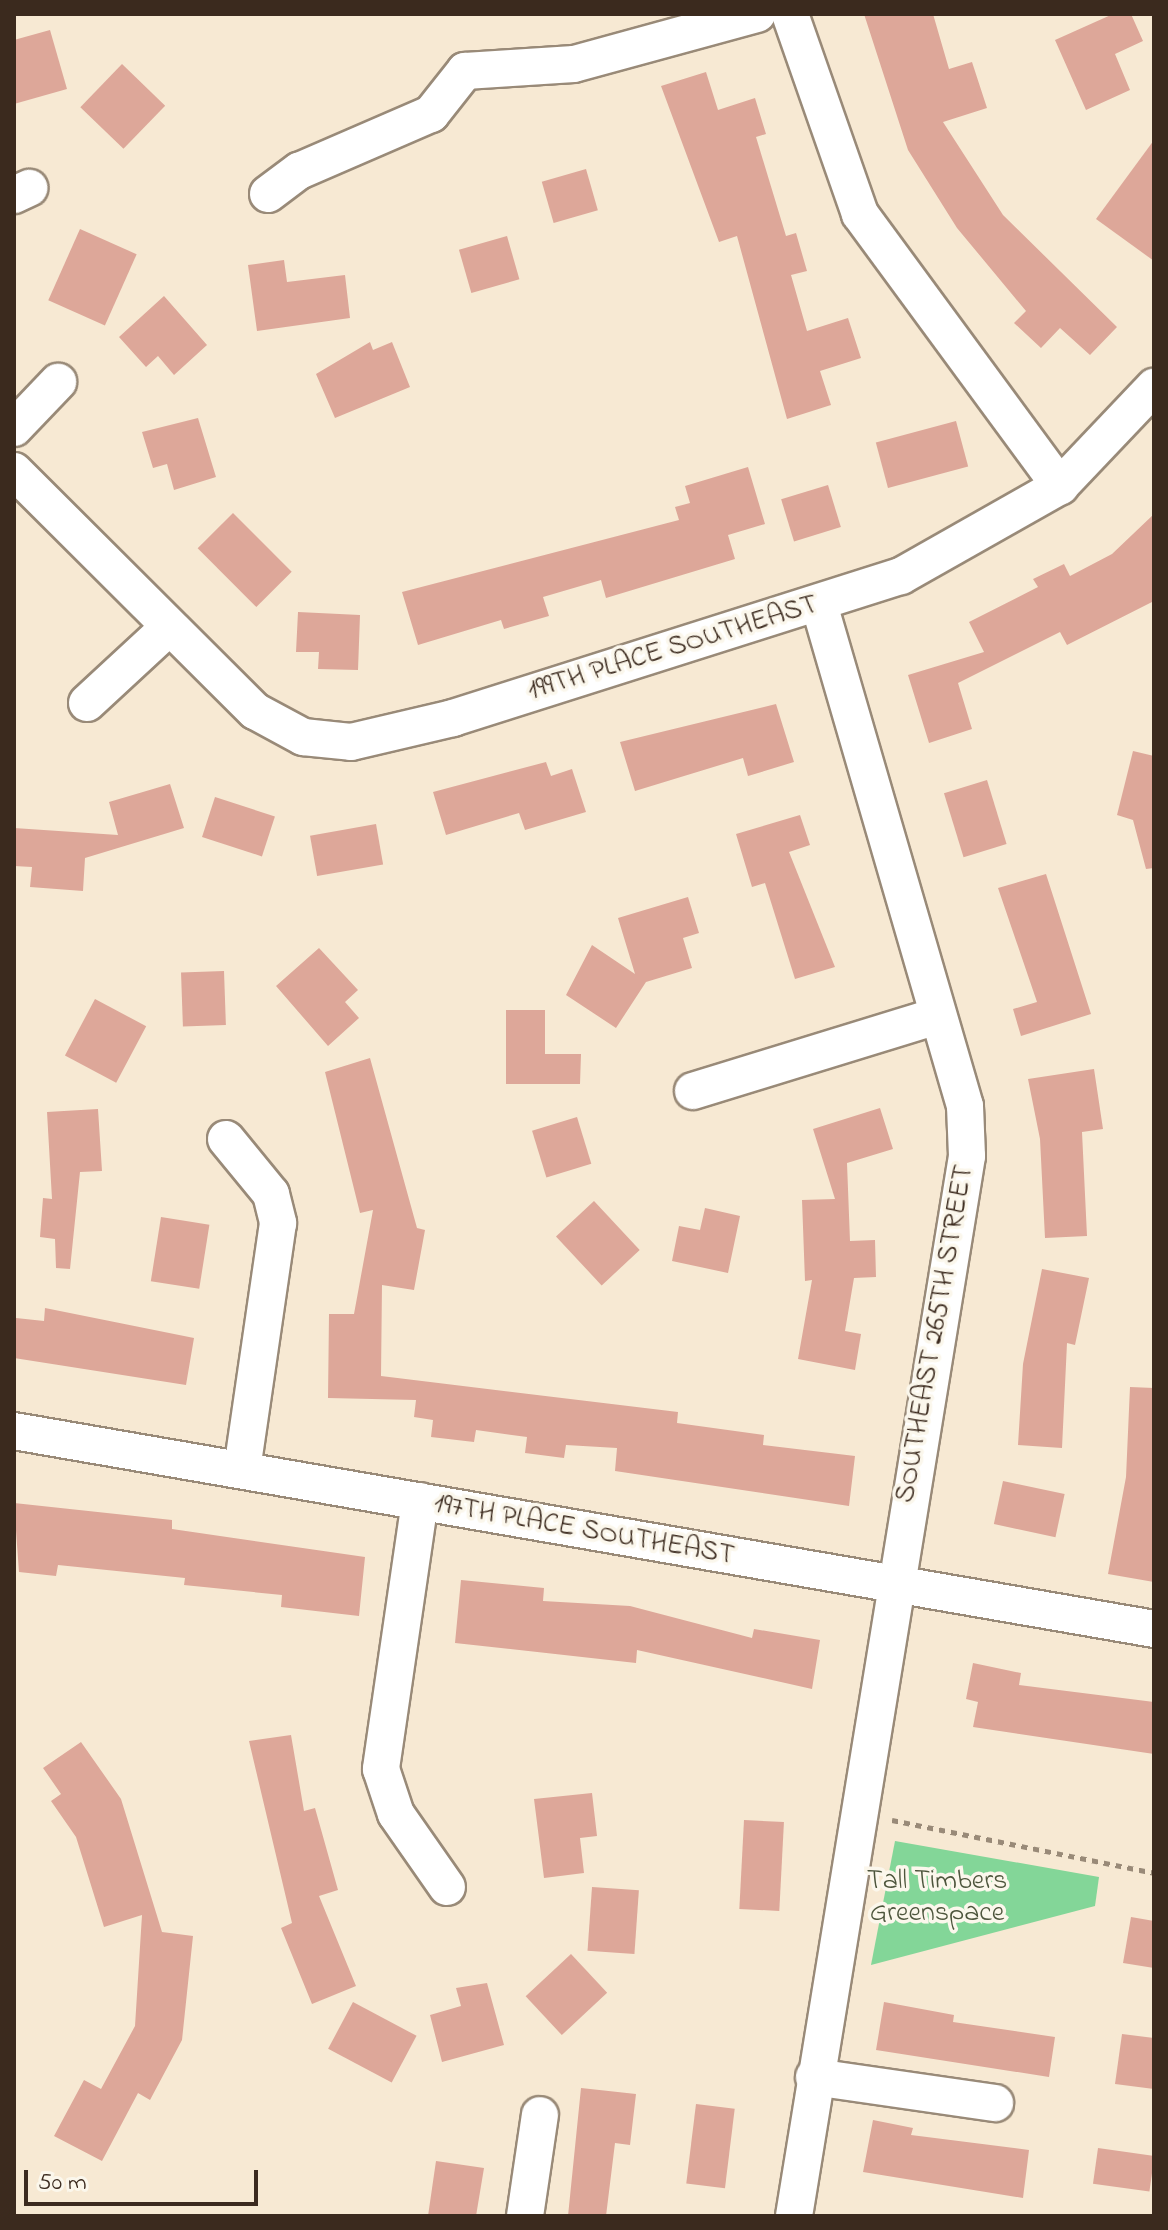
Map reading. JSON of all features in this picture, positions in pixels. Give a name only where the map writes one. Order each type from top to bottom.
[{"type":"street","points":[[268,194],[299,171],[431,114],[465,71],[574,64],[757,14]]},
{"type":"street","points":[[790,14],[867,226],[1060,486]]},
{"type":"street","points":[[14,428],[58,382]]},
{"type":"street","name":"199TH PLACE SOUTHEAST","points":[[14,471],[167,629],[255,711],[303,737],[351,742],[453,718],[819,604],[946,556],[1060,486],[1154,387]]},
{"type":"street","name":"SOUTHEAST 265TH STREET","points":[[794,2216],[892,1587],[967,1156],[965,1106],[819,604]]},
{"type":"street","points":[[87,703],[167,629]]},
{"type":"street","points":[[693,1091],[937,1016]]},
{"type":"street","points":[[226,1139],[271,1194],[278,1223],[242,1469]]},
{"type":"street","name":"197TH PLACE SOUTHEAST","points":[[14,1431],[242,1469],[892,1587],[1154,1629]]},
{"type":"street","points":[[420,1501],[381,1769],[396,1814],[447,1887]]},
{"type":"street","points":[[814,2077],[995,2103]]},
{"type":"street","points":[[525,2216],[540,2115]]},
{"type":"path","points":[[856,1813],[1154,1873]]},
{"type":"green space","name":"Tall Timbers Greenspace","points":[[895,1841],[1099,1877],[1095,1906],[871,1965]]},
{"type":"building","points":[[864,14],[933,14],[949,69],[972,62],[987,108],[943,122],[1003,215],[1117,327],[1090,355],[1060,328],[1041,348],[1014,323],[1026,311],[957,228],[908,150]]},
{"type":"building","points":[[1113,14],[1131,14],[1143,41],[1115,54],[1130,90],[1086,110],[1055,40]]},
{"type":"building","points":[[50,30],[67,89],[14,104],[14,40]]},
{"type":"building","points":[[122,64],[165,106],[123,149],[80,107]]},
{"type":"building","points":[[706,72],[718,110],[755,98],[766,134],[756,137],[786,236],[796,233],[807,271],[791,275],[807,331],[848,318],[861,358],[820,371],[831,405],[787,419],[737,236],[719,242],[661,86]]},
{"type":"building","points":[[1154,140],[1154,261],[1096,219]]},
{"type":"building","points":[[586,169],[598,210],[554,223],[542,182]]},
{"type":"building","points":[[80,229],[137,254],[105,325],[48,300]]},
{"type":"building","points":[[507,236],[519,279],[471,293],[459,250]]},
{"type":"building","points":[[284,260],[287,282],[345,275],[350,318],[257,331],[248,265]]},
{"type":"building","points":[[164,296],[207,345],[174,375],[158,356],[146,367],[119,337]]},
{"type":"building","points":[[370,342],[373,350],[392,342],[410,387],[335,418],[316,374]]},
{"type":"building","points":[[198,418],[216,477],[174,490],[167,464],[153,468],[142,432]]},
{"type":"building","points":[[956,421],[968,466],[888,488],[876,442]]},
{"type":"building","points":[[748,467],[765,524],[728,535],[735,559],[606,598],[601,580],[543,597],[549,616],[504,629],[501,620],[418,645],[402,592],[679,520],[675,507],[690,503],[685,486]]},
{"type":"building","points":[[828,485],[841,527],[794,541],[781,499]]},
{"type":"building","points":[[233,513],[292,572],[256,607],[198,548]]},
{"type":"building","points":[[1154,514],[1154,601],[1067,645],[1060,632],[958,683],[972,729],[929,743],[908,675],[984,652],[969,622],[1038,587],[1033,579],[1064,564],[1070,576],[1112,554]]},
{"type":"building","points":[[298,612],[360,615],[358,670],[318,669],[319,652],[296,652]]},
{"type":"building","points":[[776,704],[794,762],[748,776],[743,758],[635,791],[620,742]]},
{"type":"building","points":[[1133,751],[1154,756],[1154,868],[1146,869],[1133,820],[1117,815]]},
{"type":"building","points":[[546,762],[551,776],[572,769],[586,812],[525,830],[519,813],[446,835],[433,792]]},
{"type":"building","points":[[987,780],[1007,844],[964,857],[944,793]]},
{"type":"building","points":[[170,784],[184,828],[85,858],[83,891],[30,887],[32,867],[14,866],[14,828],[118,835],[109,802]]},
{"type":"building","points":[[215,797],[275,816],[262,856],[202,837]]},
{"type":"building","points":[[800,815],[810,845],[789,852],[835,967],[795,979],[765,883],[752,887],[736,834]]},
{"type":"building","points":[[376,824],[383,864],[317,876],[310,836]]},
{"type":"building","points":[[1046,874],[1091,1014],[1021,1036],[1013,1009],[1037,1002],[998,888]]},
{"type":"building","points":[[688,897],[699,933],[683,938],[692,968],[646,982],[616,1028],[566,995],[592,945],[635,974],[618,918]]},
{"type":"building","points":[[319,948],[358,990],[345,1002],[359,1018],[328,1046],[276,986]]},
{"type":"building","points":[[224,971],[226,1025],[183,1026],[181,973]]},
{"type":"building","points":[[95,999],[146,1026],[116,1083],[65,1056]]},
{"type":"building","points":[[506,1010],[545,1010],[545,1054],[581,1054],[580,1084],[506,1084]]},
{"type":"building","points":[[370,1058],[417,1228],[425,1230],[414,1290],[382,1285],[381,1376],[678,1412],[677,1423],[764,1435],[763,1445],[855,1456],[849,1506],[615,1471],[617,1448],[566,1445],[564,1458],[525,1453],[527,1437],[476,1430],[474,1442],[431,1437],[433,1420],[414,1417],[416,1400],[328,1398],[329,1314],[354,1314],[373,1210],[360,1213],[325,1072]]},
{"type":"building","points":[[1094,1069],[1103,1129],[1082,1132],[1087,1236],[1045,1238],[1040,1139],[1028,1079]]},
{"type":"building","points":[[880,1108],[893,1149],[847,1163],[850,1241],[875,1240],[876,1277],[854,1278],[845,1331],[861,1334],[855,1370],[798,1359],[812,1280],[805,1281],[802,1200],[835,1199],[813,1129]]},
{"type":"building","points":[[98,1109],[102,1171],[80,1172],[70,1269],[56,1268],[55,1239],[40,1237],[43,1198],[52,1199],[47,1112]]},
{"type":"building","points":[[577,1117],[591,1164],[546,1178],[532,1131]]},
{"type":"building","points":[[594,1201],[640,1250],[602,1285],[556,1236]]},
{"type":"building","points":[[705,1208],[740,1216],[728,1273],[672,1261],[679,1226],[700,1230]]},
{"type":"building","points":[[161,1217],[209,1225],[199,1289],[151,1281]]},
{"type":"building","points":[[1042,1269],[1089,1278],[1075,1345],[1067,1343],[1062,1448],[1018,1445],[1023,1364]]},
{"type":"building","points":[[45,1308],[194,1338],[186,1385],[14,1358],[16,1318],[44,1321]]},
{"type":"building","points":[[1130,1387],[1154,1388],[1154,1582],[1108,1574],[1126,1477]]},
{"type":"building","points":[[1003,1481],[1065,1494],[1055,1537],[994,1524]]},
{"type":"building","points":[[14,1503],[172,1520],[172,1529],[365,1557],[359,1616],[281,1607],[282,1595],[184,1585],[185,1578],[58,1565],[56,1576],[19,1572]]},
{"type":"building","points":[[461,1580],[544,1588],[543,1601],[630,1606],[752,1638],[754,1629],[820,1640],[812,1689],[637,1650],[636,1663],[455,1643]]},
{"type":"building","points":[[973,1663],[1021,1673],[1019,1685],[1154,1702],[1154,1754],[973,1727],[978,1702],[966,1699]]},
{"type":"building","points":[[291,1735],[304,1811],[315,1808],[338,1890],[319,1896],[356,1986],[312,2004],[281,1928],[292,1923],[249,1741]]},
{"type":"building","points":[[81,1742],[121,1799],[162,1932],[193,1936],[182,2040],[150,2100],[138,2093],[102,2161],[54,2136],[84,2080],[101,2089],[135,2026],[142,1915],[104,1927],[76,1837],[51,1801],[61,1794],[43,1768]]},
{"type":"building","points":[[592,1793],[597,1836],[580,1838],[584,1873],[544,1878],[534,1799]]},
{"type":"building","points":[[744,1820],[784,1822],[779,1911],[739,1909]]},
{"type":"building","points":[[592,1887],[639,1890],[634,1954],[588,1951]]},
{"type":"building","points":[[1131,1917],[1154,1921],[1154,1968],[1123,1963]]},
{"type":"building","points":[[571,1954],[607,1993],[562,2035],[526,1996]]},
{"type":"building","points":[[487,1983],[504,2045],[442,2062],[430,2015],[461,2006],[456,1988]]},
{"type":"building","points":[[353,2002],[417,2036],[392,2083],[328,2049]]},
{"type":"building","points":[[884,2002],[954,2015],[953,2022],[1055,2037],[1049,2077],[876,2050]]},
{"type":"building","points":[[1122,2034],[1154,2038],[1154,2089],[1115,2084]]},
{"type":"building","points":[[581,2088],[636,2094],[630,2145],[615,2143],[606,2216],[568,2216]]},
{"type":"building","points":[[696,2104],[735,2109],[725,2188],[686,2183]]},
{"type":"building","points":[[873,2120],[913,2128],[911,2135],[1029,2150],[1023,2198],[863,2172]]},
{"type":"building","points":[[1098,2148],[1154,2156],[1149,2192],[1093,2184]]},
{"type":"building","points":[[436,2161],[484,2168],[476,2216],[428,2216]]}]
